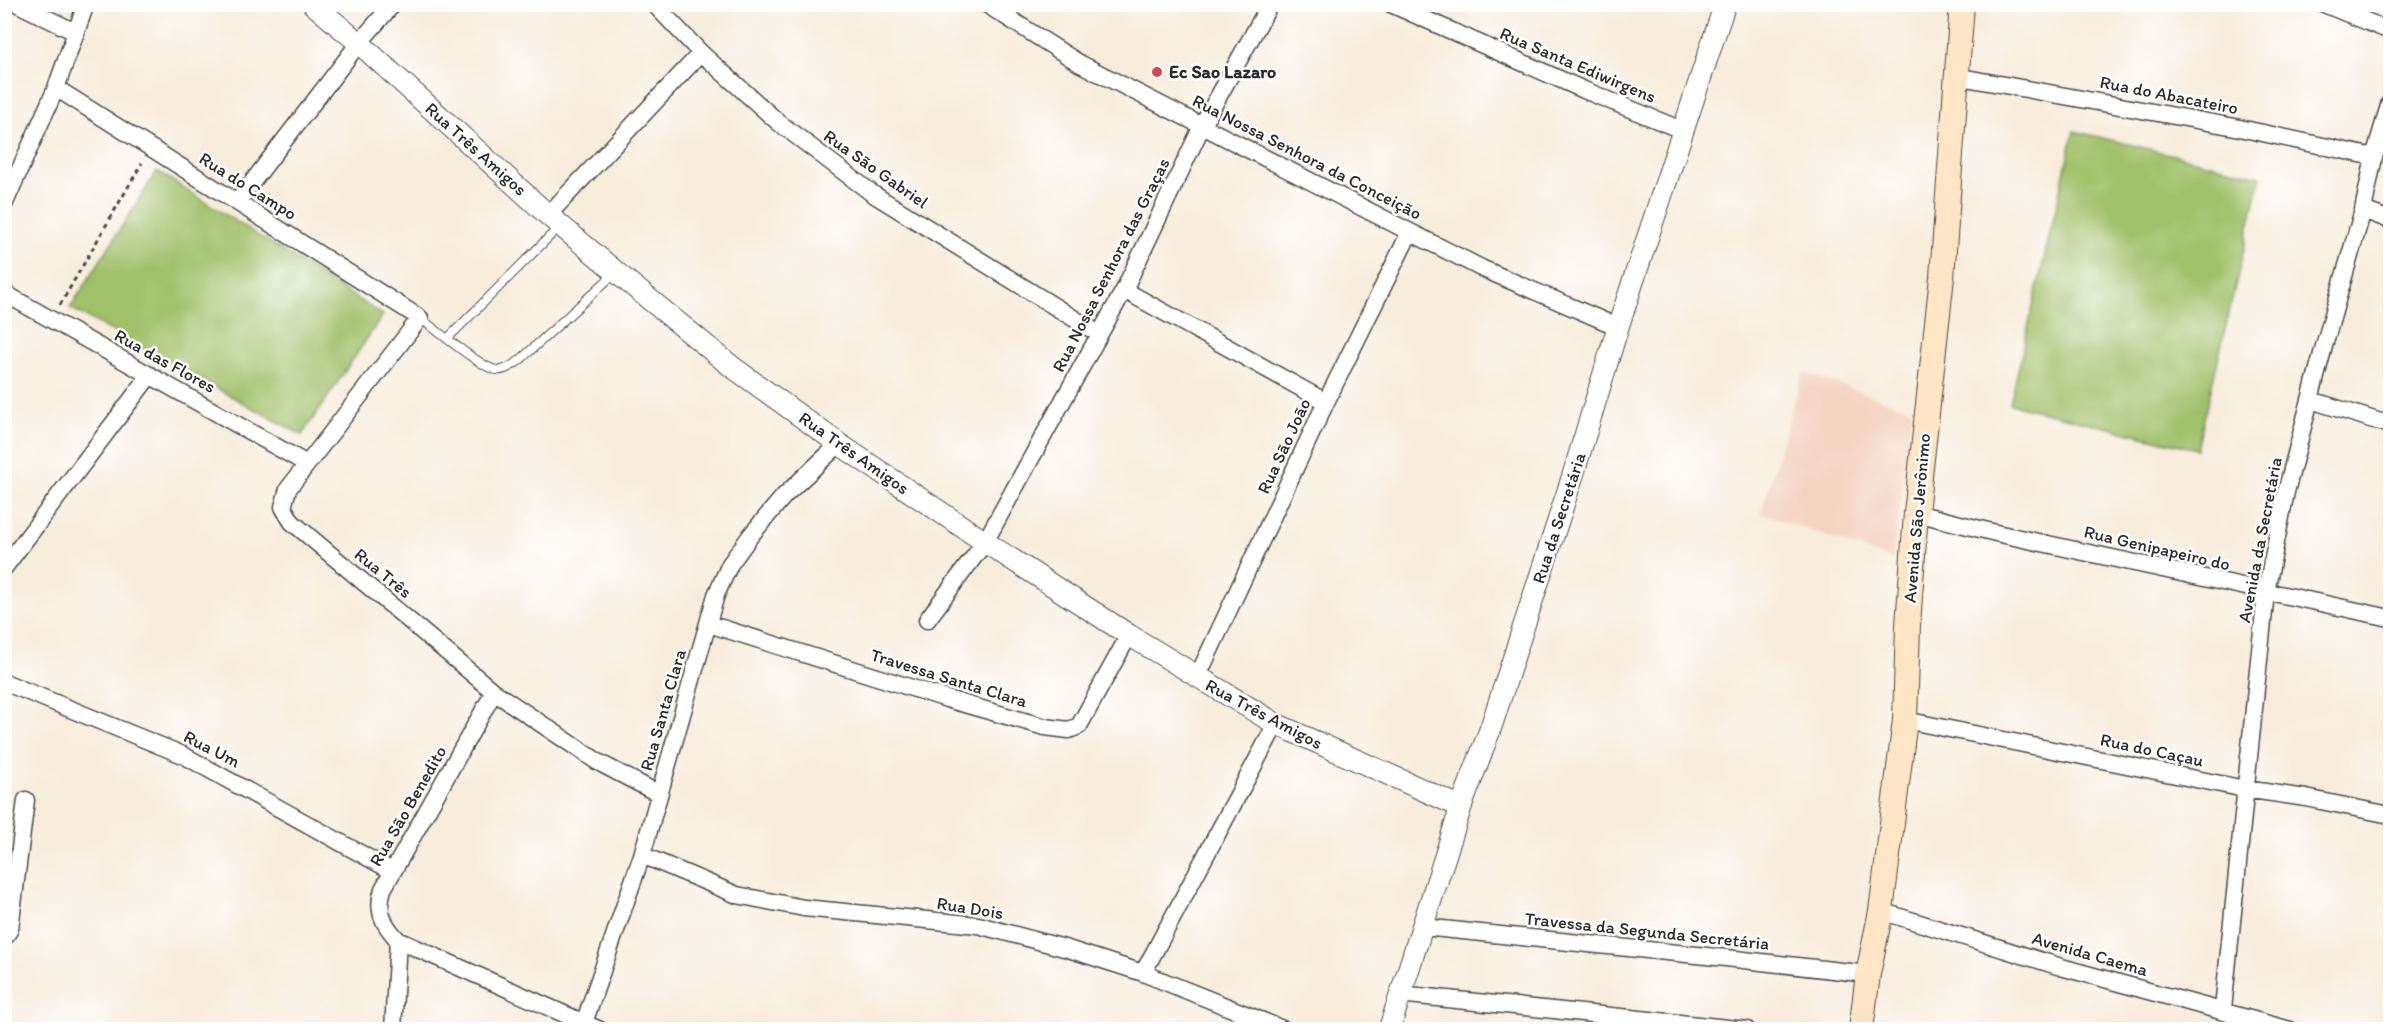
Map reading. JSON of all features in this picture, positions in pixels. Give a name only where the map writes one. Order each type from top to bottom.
[{"type":"main road","name":"Avenida São Jerônimo","points":[[1861,1029],[1868,975],[1881,911],[1905,720],[1908,625],[1916,513],[1942,277],[1962,4]]},
{"type":"street","points":[[18,4],[75,32]]},
{"type":"street","points":[[4,205],[56,88],[86,4]]},
{"type":"street","name":"Rua Três Amigos","points":[[313,4],[615,272],[731,366],[839,444],[1129,635],[1275,724],[1461,807]]},
{"type":"street","points":[[237,202],[359,43],[393,4]]},
{"type":"street","name":"Rua São Gabriel","points":[[654,4],[701,53],[777,122],[873,194],[1099,334]]},
{"type":"street","name":"Rua Nossa Senhora da Conceição","points":[[986,4],[1079,63],[1202,126],[1481,268],[1618,327]]},
{"type":"street","name":"Rua Nossa Senhora das Graças","points":[[927,620],[985,542],[1124,290],[1202,126],[1270,4]]},
{"type":"street","name":"Rua Santa Ediwirgens","points":[[1391,4],[1573,85],[1684,131]]},
{"type":"street","name":"Rua da Secretária","points":[[1389,1029],[1461,807],[1491,727],[1618,327],[1725,4]]},
{"type":"street","points":[[2324,4],[2391,31]]},
{"type":"street","points":[[554,220],[701,53]]},
{"type":"street","name":"Rua do Abacateiro","points":[[1956,76],[2235,127],[2374,157]]},
{"type":"street","name":"Rua do Campo","points":[[56,88],[420,318]]},
{"type":"street","name":"Avenida da Secretária","points":[[2223,1010],[2266,592],[2286,492],[2363,210],[2374,157],[2391,102]]},
{"type":"street","points":[[2363,210],[2391,220]]},
{"type":"street","name":"Rua São João","points":[[1197,678],[1326,402],[1410,232]]},
{"type":"street","points":[[1124,290],[1326,402]]},
{"type":"street","name":"Rua das Flores","points":[[4,293],[307,464]]},
{"type":"street","name":"Rua Três","points":[[420,318],[288,489],[284,507],[292,522],[494,692],[598,762],[658,794]]},
{"type":"street","points":[[5,565],[150,375]]},
{"type":"street","points":[[2311,400],[2391,425]]},
{"type":"street","name":"Rua Santa Clara","points":[[592,1026],[716,595],[729,564],[784,496],[839,444]]},
{"type":"street","name":"Rua Genipapeiro do","points":[[1916,513],[2391,618]]},
{"type":"street","name":"Travessa Santa Clara","points":[[709,624],[946,699],[1045,727],[1069,730],[1079,726],[1129,635]]},
{"type":"street","name":"Rua Um","points":[[4,682],[183,755],[392,871]]},
{"type":"street","name":"Rua São Benedito","points":[[398,940],[386,927],[380,909],[383,889],[494,692]]},
{"type":"street","name":"Rua do Caçau","points":[[1905,720],[2245,789],[2306,798],[2391,815]]},
{"type":"street","points":[[1143,973],[1275,724]]},
{"type":"street","points":[[4,938],[10,929],[26,800]]},
{"type":"street","name":"Rua Dois","points":[[642,855],[737,895],[804,908],[978,925],[1068,949],[1143,973],[1285,1029]]},
{"type":"street","name":"Avenida Caema","points":[[1881,911],[2061,967],[2290,1029]]},
{"type":"street","name":"Travessa da Segunda Secretária","points":[[1423,927],[1868,975]]},
{"type":"street","points":[[393,1029],[398,940],[592,1026]]},
{"type":"street","points":[[1400,994],[1747,1029]]},
{"type":"lane","points":[[448,338],[554,220]]},
{"type":"lane","points":[[420,318],[494,370],[504,370],[519,362],[615,272]]},
{"type":"path","points":[[51,320],[150,148]]},
{"type":"shaded area","points":[[1803,372],[1912,410],[1893,560],[1761,513]]},
{"type":"green space","points":[[2074,131],[2261,176],[2197,449],[2010,404]]},
{"type":"green space","points":[[157,171],[383,315],[302,435],[70,308]]},
{"type":"place","name":"Ec Sao Lazaro","points":[[1157,72]]}]
